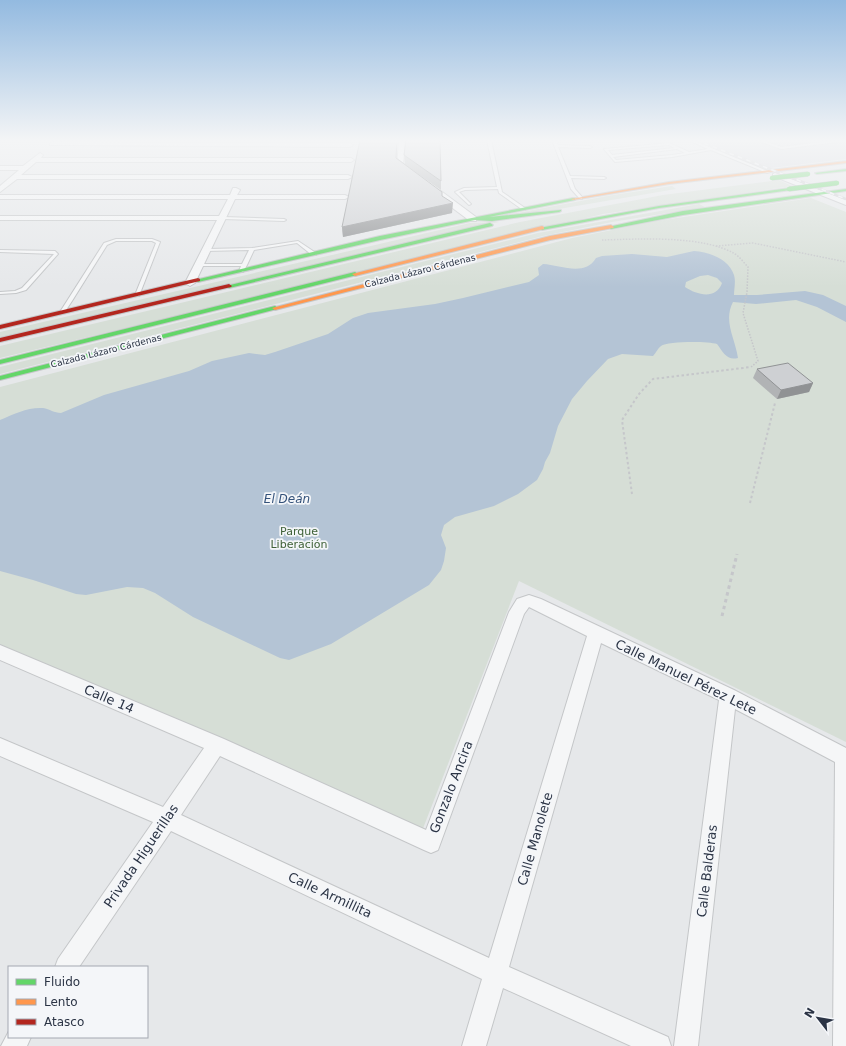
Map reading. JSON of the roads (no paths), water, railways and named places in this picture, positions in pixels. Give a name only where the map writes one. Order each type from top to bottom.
[{"type":"main road","points":[[0,327],[190,283],[243,268],[314,254],[473,218],[619,191],[640,189]]},
{"type":"main road","points":[[0,340],[559,211],[688,189]]},
{"type":"main road","name":"Calzada Lázaro Cárdenas","points":[[0,362],[547,228],[666,206],[790,189]]},
{"type":"main road","name":"Calzada Lázaro Cárdenas","points":[[0,378],[550,238],[684,213],[846,190]]},
{"type":"main road","points":[[473,218],[492,219],[559,211]]},
{"type":"street","points":[[190,283],[237,189]]},
{"type":"street","points":[[809,189],[846,203]]},
{"type":"street","points":[[434,191],[473,218]]},
{"type":"street","points":[[0,197],[345,197]]},
{"type":"street","points":[[0,218],[223,218]]},
{"type":"street","name":"Calle Manuel Pérez Lete","points":[[523,603],[529,601],[535,603],[728,696],[845,758]]},
{"type":"street","name":"Gonzalo Ancira","points":[[217,745],[431,843],[517,612],[523,603]]},
{"type":"street","name":"Calle Manolete","points":[[474,1046],[596,633]]},
{"type":"street","name":"Calle 14","points":[[0,652],[217,745]]},
{"type":"street","name":"Calle Balderas","points":[[686,1046],[728,696]]},
{"type":"street","name":"Privada Higuerillas","points":[[67,966],[217,745]]},
{"type":"street","name":"Calle Armillita","points":[[0,747],[166,818],[495,973],[659,1046]]},
{"type":"street","points":[[845,758],[845,1046]]},
{"type":"lane","points":[[469,204],[457,192],[464,189],[471,189]]},
{"type":"lane","points":[[499,189],[500,192],[524,209]]},
{"type":"lane","points":[[573,189],[581,198]]},
{"type":"lane","points":[[223,218],[284,220]]},
{"type":"lane","points":[[62,312],[102,247],[113,241],[152,240],[158,242],[137,295]]},
{"type":"lane","points":[[207,250],[252,249],[298,242],[314,254]]},
{"type":"lane","points":[[199,265],[243,268],[252,249]]},
{"type":"lane","points":[[0,251],[46,251],[55,252],[56,254],[24,289],[16,292],[0,293]]},
{"type":"water","name":"El Deán","points":[[694,251],[718,257],[728,265],[734,275],[734,295],[757,295],[805,291],[823,295],[846,306],[846,322],[817,307],[796,300],[756,304],[733,302],[730,309],[729,323],[738,358],[734,359],[728,357],[723,353],[717,344],[688,342],[665,344],[660,347],[653,356],[622,354],[608,359],[572,399],[558,426],[550,453],[537,480],[518,494],[494,506],[455,517],[444,525],[441,535],[446,548],[444,561],[441,570],[429,585],[331,644],[289,660],[280,658],[193,617],[155,593],[143,588],[127,587],[86,595],[76,594],[0,571],[0,420],[21,411],[37,408],[48,409],[61,413],[104,395],[189,371],[212,361],[249,353],[265,355],[328,334],[353,318],[368,313],[435,304],[529,282],[539,275],[538,268],[543,264],[579,269],[591,264],[596,258],[602,256],[632,254],[667,257]],"holes":[[[708,275],[717,278],[722,283],[719,288],[711,294],[700,294],[685,287],[686,282],[700,276]]]},
{"type":"railway","points":[[820,189],[846,199]]},
{"type":"park label","name":"Parque Liberación","points":[[299,537]]}]
